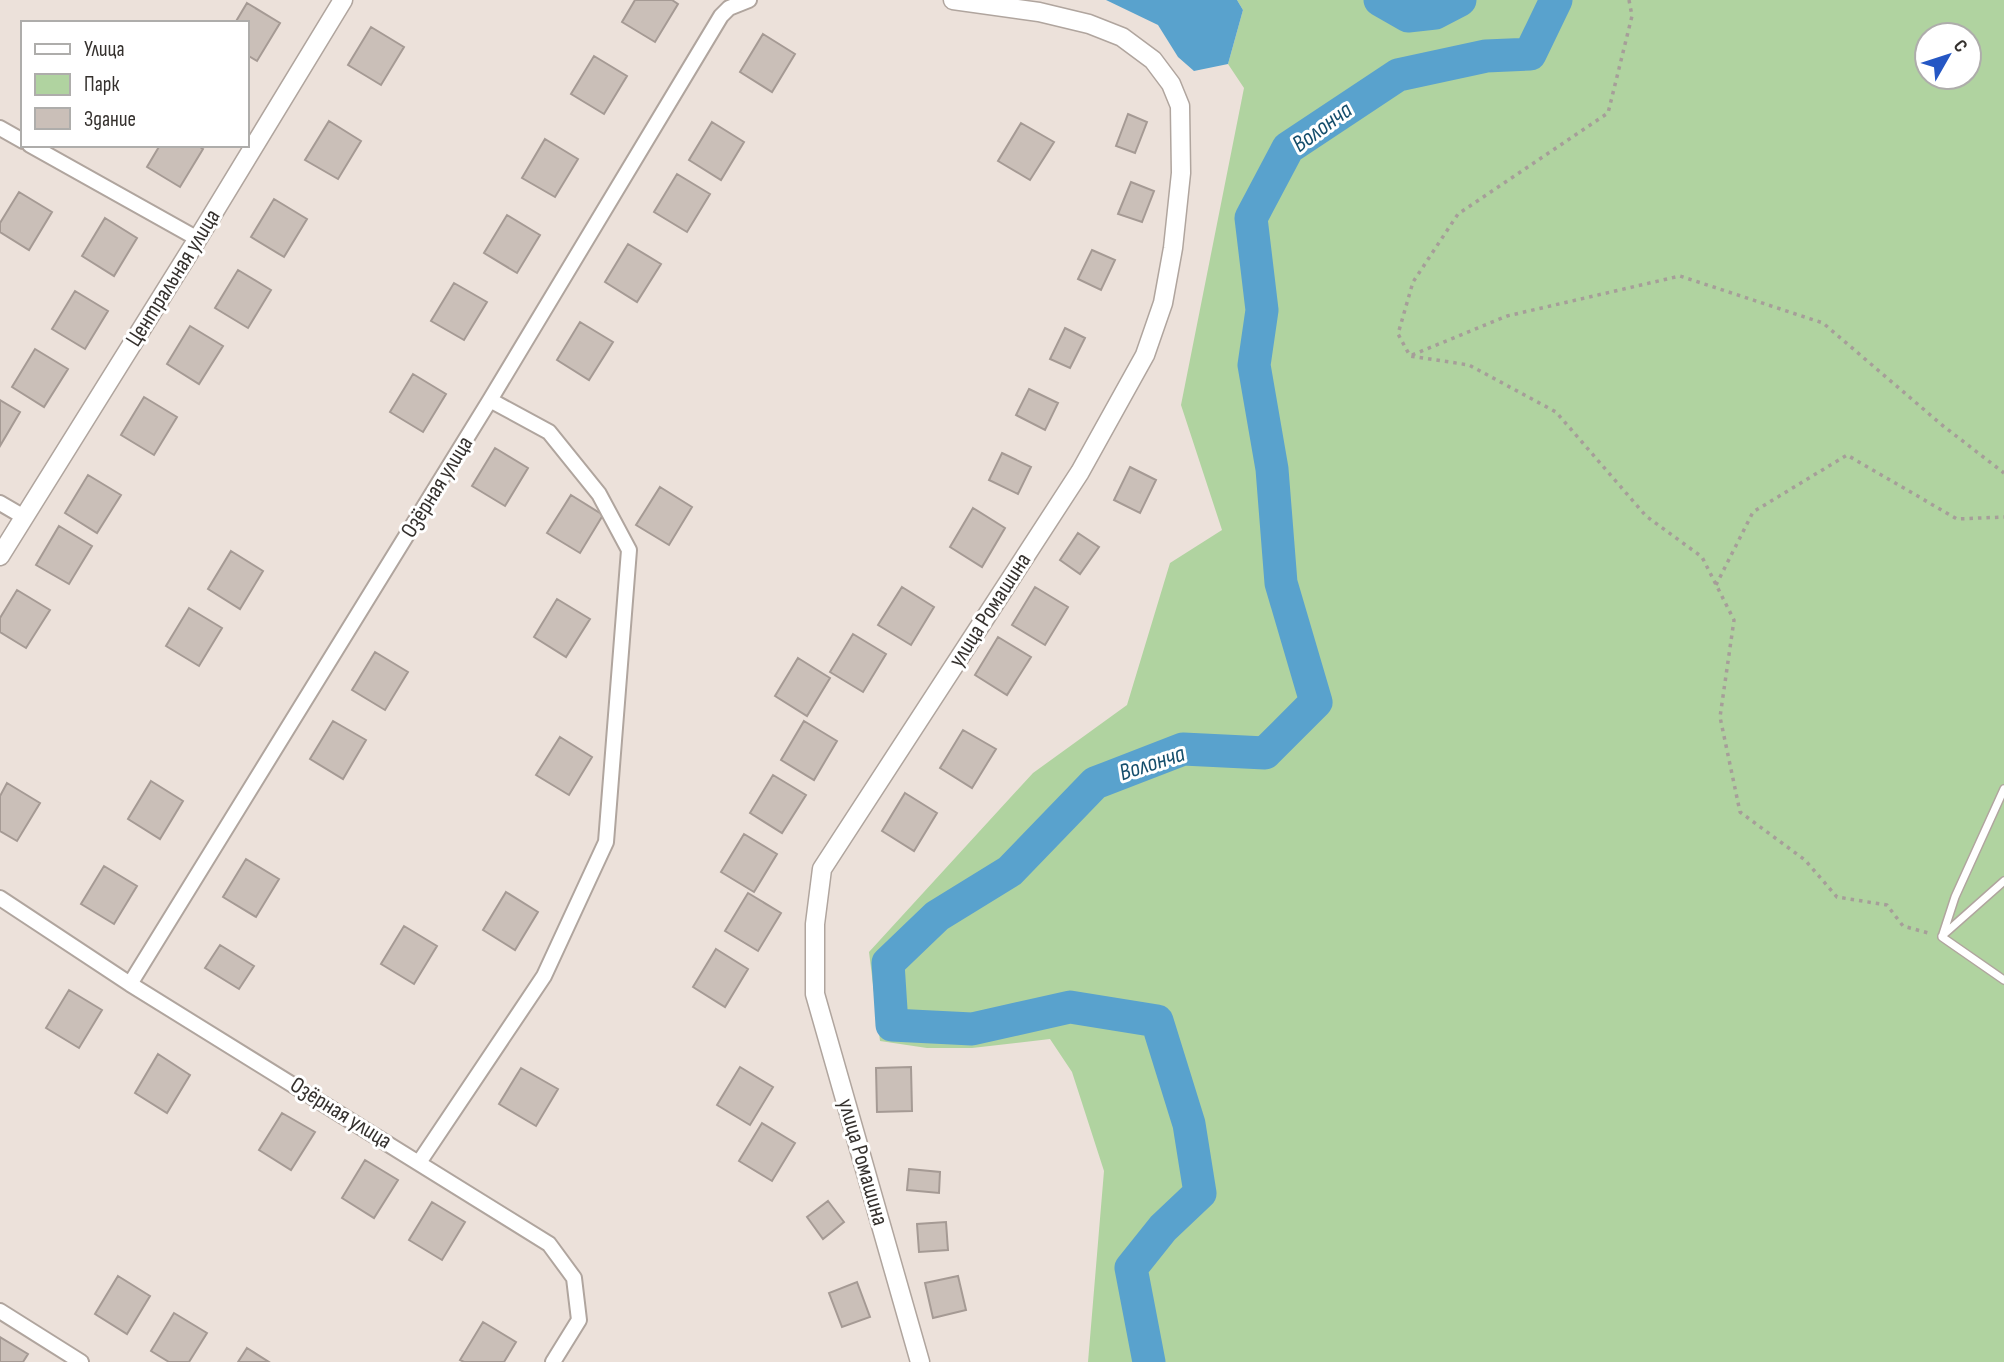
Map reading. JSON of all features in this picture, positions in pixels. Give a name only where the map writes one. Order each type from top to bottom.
[{"type":"street","name":"Центральная улица","points":[[0,556],[343,0]]},
{"type":"street","name":"Озёрная улица","points":[[131,984],[490,400],[721,16],[729,8],[749,0]]},
{"type":"street","name":"улица Ромашина","points":[[920,1362],[815,994],[815,924],[822,869],[1080,472],[1145,355],[1163,303],[1173,248],[1181,173],[1180,106],[1171,84],[1153,60],[1122,37],[1089,24],[1039,12],[953,0]]},
{"type":"street","points":[[0,128],[21,140]]},
{"type":"street","points":[[34,147],[198,239]]},
{"type":"street","points":[[420,1161],[544,976],[606,842],[629,550],[598,494],[549,432],[490,400]]},
{"type":"street","points":[[0,503],[24,517]]},
{"type":"street","name":"Озёрная улица","points":[[0,898],[131,984],[420,1161],[549,1244],[574,1278],[579,1321],[552,1362]]},
{"type":"street","points":[[0,1311],[81,1362]]},
{"type":"lane","points":[[1942,937],[1955,897],[2004,789]]},
{"type":"lane","points":[[1942,937],[2004,881]]},
{"type":"lane","points":[[1942,937],[2004,980]]},
{"type":"path","points":[[1410,356],[1398,334],[1413,282],[1458,214],[1608,113],[1632,16],[1629,0]]},
{"type":"path","points":[[1410,356],[1507,316],[1680,276],[1823,323],[1942,425],[2004,473]]},
{"type":"path","points":[[1410,356],[1469,365],[1556,412],[1646,516],[1702,557],[1734,620],[1720,717],[1740,812],[1805,860],[1837,897],[1887,905],[1903,926],[1942,937]]},
{"type":"path","points":[[1716,585],[1753,512],[1847,455],[1958,519],[2004,517]]},
{"type":"green space","points":[[1237,0],[2004,0],[2004,1362],[1088,1362],[1104,1171],[1072,1072],[1050,1039],[972,1048],[927,1048],[880,1041],[869,952],[1033,773],[1127,705],[1170,563],[1222,530],[1181,405],[1244,88],[1228,64],[1243,10]]},
{"type":"water","points":[[1106,0],[1237,0],[1243,10],[1228,64],[1194,71],[1178,57],[1158,25]]},
{"type":"building","points":[[635,0],[672,0],[678,4],[655,42],[622,22]]},
{"type":"building","points":[[247,3],[280,23],[257,61],[248,56],[248,21],[236,21]]},
{"type":"building","points":[[371,27],[404,47],[381,85],[348,65]]},
{"type":"building","points":[[763,34],[795,54],[772,92],[740,72]]},
{"type":"building","points":[[594,56],[627,76],[604,114],[571,94]]},
{"type":"building","points":[[1128,114],[1147,122],[1135,153],[1116,146]]},
{"type":"building","points":[[329,121],[361,141],[338,179],[305,160]]},
{"type":"building","points":[[712,122],[744,142],[721,180],[689,160]]},
{"type":"building","points":[[1021,123],[1054,142],[1030,180],[998,161]]},
{"type":"building","points":[[545,139],[578,159],[555,197],[522,178]]},
{"type":"building","points":[[159,147],[203,149],[180,187],[147,167]]},
{"type":"building","points":[[677,174],[710,194],[687,232],[654,212]]},
{"type":"building","points":[[1131,182],[1154,191],[1142,222],[1118,214]]},
{"type":"building","points":[[19,192],[52,212],[29,250],[0,232],[0,223]]},
{"type":"building","points":[[274,199],[307,219],[284,257],[251,237]]},
{"type":"building","points":[[507,215],[540,235],[517,273],[484,253]]},
{"type":"building","points":[[105,218],[137,238],[114,276],[82,256]]},
{"type":"building","points":[[628,244],[661,264],[637,302],[605,282]]},
{"type":"building","points":[[1092,250],[1115,260],[1101,290],[1078,279]]},
{"type":"building","points":[[238,270],[271,290],[248,328],[215,308]]},
{"type":"building","points":[[454,283],[487,302],[464,340],[431,321]]},
{"type":"building","points":[[75,291],[108,311],[85,349],[52,329]]},
{"type":"building","points":[[580,322],[613,342],[589,380],[557,360]]},
{"type":"building","points":[[190,326],[223,346],[199,384],[167,364]]},
{"type":"building","points":[[1065,328],[1085,338],[1070,368],[1050,359]]},
{"type":"building","points":[[35,349],[68,369],[44,407],[12,387]]},
{"type":"building","points":[[413,374],[446,394],[423,432],[390,412]]},
{"type":"building","points":[[1029,389],[1058,403],[1045,430],[1016,415]]},
{"type":"building","points":[[144,397],[177,417],[154,455],[121,435]]},
{"type":"building","points":[[0,400],[20,412],[0,446]]},
{"type":"building","points":[[495,448],[528,468],[505,506],[472,486]]},
{"type":"building","points":[[1002,453],[1031,467],[1018,494],[989,480]]},
{"type":"building","points":[[1130,467],[1156,480],[1140,513],[1114,500]]},
{"type":"building","points":[[88,475],[121,495],[97,533],[65,513]]},
{"type":"building","points":[[660,487],[692,507],[669,545],[636,525]]},
{"type":"building","points":[[571,495],[603,515],[580,553],[547,533]]},
{"type":"building","points":[[973,508],[1005,528],[982,567],[950,547]]},
{"type":"building","points":[[59,526],[92,546],[69,584],[36,565]]},
{"type":"building","points":[[1078,533],[1099,547],[1080,574],[1060,560]]},
{"type":"building","points":[[231,551],[263,571],[240,609],[208,589]]},
{"type":"building","points":[[902,587],[934,607],[911,645],[878,625]]},
{"type":"building","points":[[1035,587],[1068,607],[1045,645],[1012,625]]},
{"type":"building","points":[[17,590],[50,610],[26,648],[0,632],[0,618]]},
{"type":"building","points":[[557,599],[590,619],[566,657],[534,637]]},
{"type":"building","points":[[189,608],[222,628],[199,666],[166,646]]},
{"type":"building","points":[[853,634],[886,654],[863,692],[830,672]]},
{"type":"building","points":[[998,637],[1031,657],[1007,695],[975,675]]},
{"type":"building","points":[[375,652],[408,672],[385,710],[352,690]]},
{"type":"building","points":[[798,658],[830,678],[807,716],[775,696]]},
{"type":"building","points":[[333,721],[366,740],[343,779],[310,759]]},
{"type":"building","points":[[804,721],[837,741],[814,780],[781,760]]},
{"type":"building","points":[[963,730],[996,749],[972,788],[940,768]]},
{"type":"building","points":[[560,737],[592,757],[569,795],[536,775]]},
{"type":"building","points":[[773,775],[806,795],[782,833],[750,813]]},
{"type":"building","points":[[151,781],[183,801],[160,839],[128,819]]},
{"type":"building","points":[[7,783],[40,803],[17,841],[0,831],[0,796]]},
{"type":"building","points":[[905,793],[937,813],[914,851],[882,831]]},
{"type":"building","points":[[744,834],[777,854],[754,892],[721,872]]},
{"type":"building","points":[[246,859],[279,879],[256,917],[223,897]]},
{"type":"building","points":[[104,866],[137,886],[114,924],[81,904]]},
{"type":"building","points":[[506,892],[538,912],[515,950],[483,930]]},
{"type":"building","points":[[748,893],[781,913],[758,951],[725,931]]},
{"type":"building","points":[[404,926],[437,946],[414,984],[381,964]]},
{"type":"building","points":[[220,945],[254,966],[239,989],[205,968]]},
{"type":"building","points":[[716,949],[748,969],[725,1007],[693,987]]},
{"type":"building","points":[[69,990],[102,1010],[79,1048],[46,1028]]},
{"type":"building","points":[[158,1054],[190,1075],[167,1113],[135,1093]]},
{"type":"building","points":[[740,1067],[773,1087],[750,1125],[717,1105]]},
{"type":"building","points":[[911,1067],[912,1111],[877,1112],[876,1068]]},
{"type":"building","points":[[521,1068],[558,1089],[536,1126],[499,1104]]},
{"type":"building","points":[[282,1113],[315,1132],[291,1170],[259,1150]]},
{"type":"building","points":[[762,1123],[795,1143],[772,1181],[739,1161]]},
{"type":"building","points":[[365,1160],[398,1180],[374,1218],[342,1198]]},
{"type":"building","points":[[909,1169],[940,1172],[939,1193],[907,1190]]},
{"type":"building","points":[[828,1201],[844,1222],[823,1239],[807,1217]]},
{"type":"building","points":[[432,1202],[465,1222],[442,1260],[409,1240]]},
{"type":"building","points":[[946,1222],[948,1250],[919,1252],[917,1224]]},
{"type":"building","points":[[118,1276],[150,1296],[127,1334],[95,1314]]},
{"type":"building","points":[[958,1276],[966,1310],[933,1318],[925,1283]]},
{"type":"building","points":[[857,1282],[870,1317],[842,1327],[829,1293]]},
{"type":"building","points":[[174,1313],[207,1333],[189,1362],[169,1362],[151,1351]]},
{"type":"building","points":[[483,1322],[516,1342],[504,1362],[460,1360]]},
{"type":"building","points":[[0,1337],[28,1354],[23,1362],[0,1362]]},
{"type":"building","points":[[247,1348],[269,1362],[238,1362]]},
{"type":"waterway","name":"Волонча","points":[[1380,0],[1408,16],[1435,13],[1460,0]]},
{"type":"waterway","name":"Волонча","points":[[1149,1362],[1131,1268],[1163,1228],[1200,1193],[1189,1124],[1157,1021],[1070,1007],[972,1029],[892,1025],[888,963],[937,916],[1010,871],[1095,783],[1183,749],[1265,753],[1316,702],[1281,583],[1272,469],[1254,365],[1262,310],[1251,218],[1288,148],[1398,75],[1486,56],[1530,54],[1556,0]]}]
